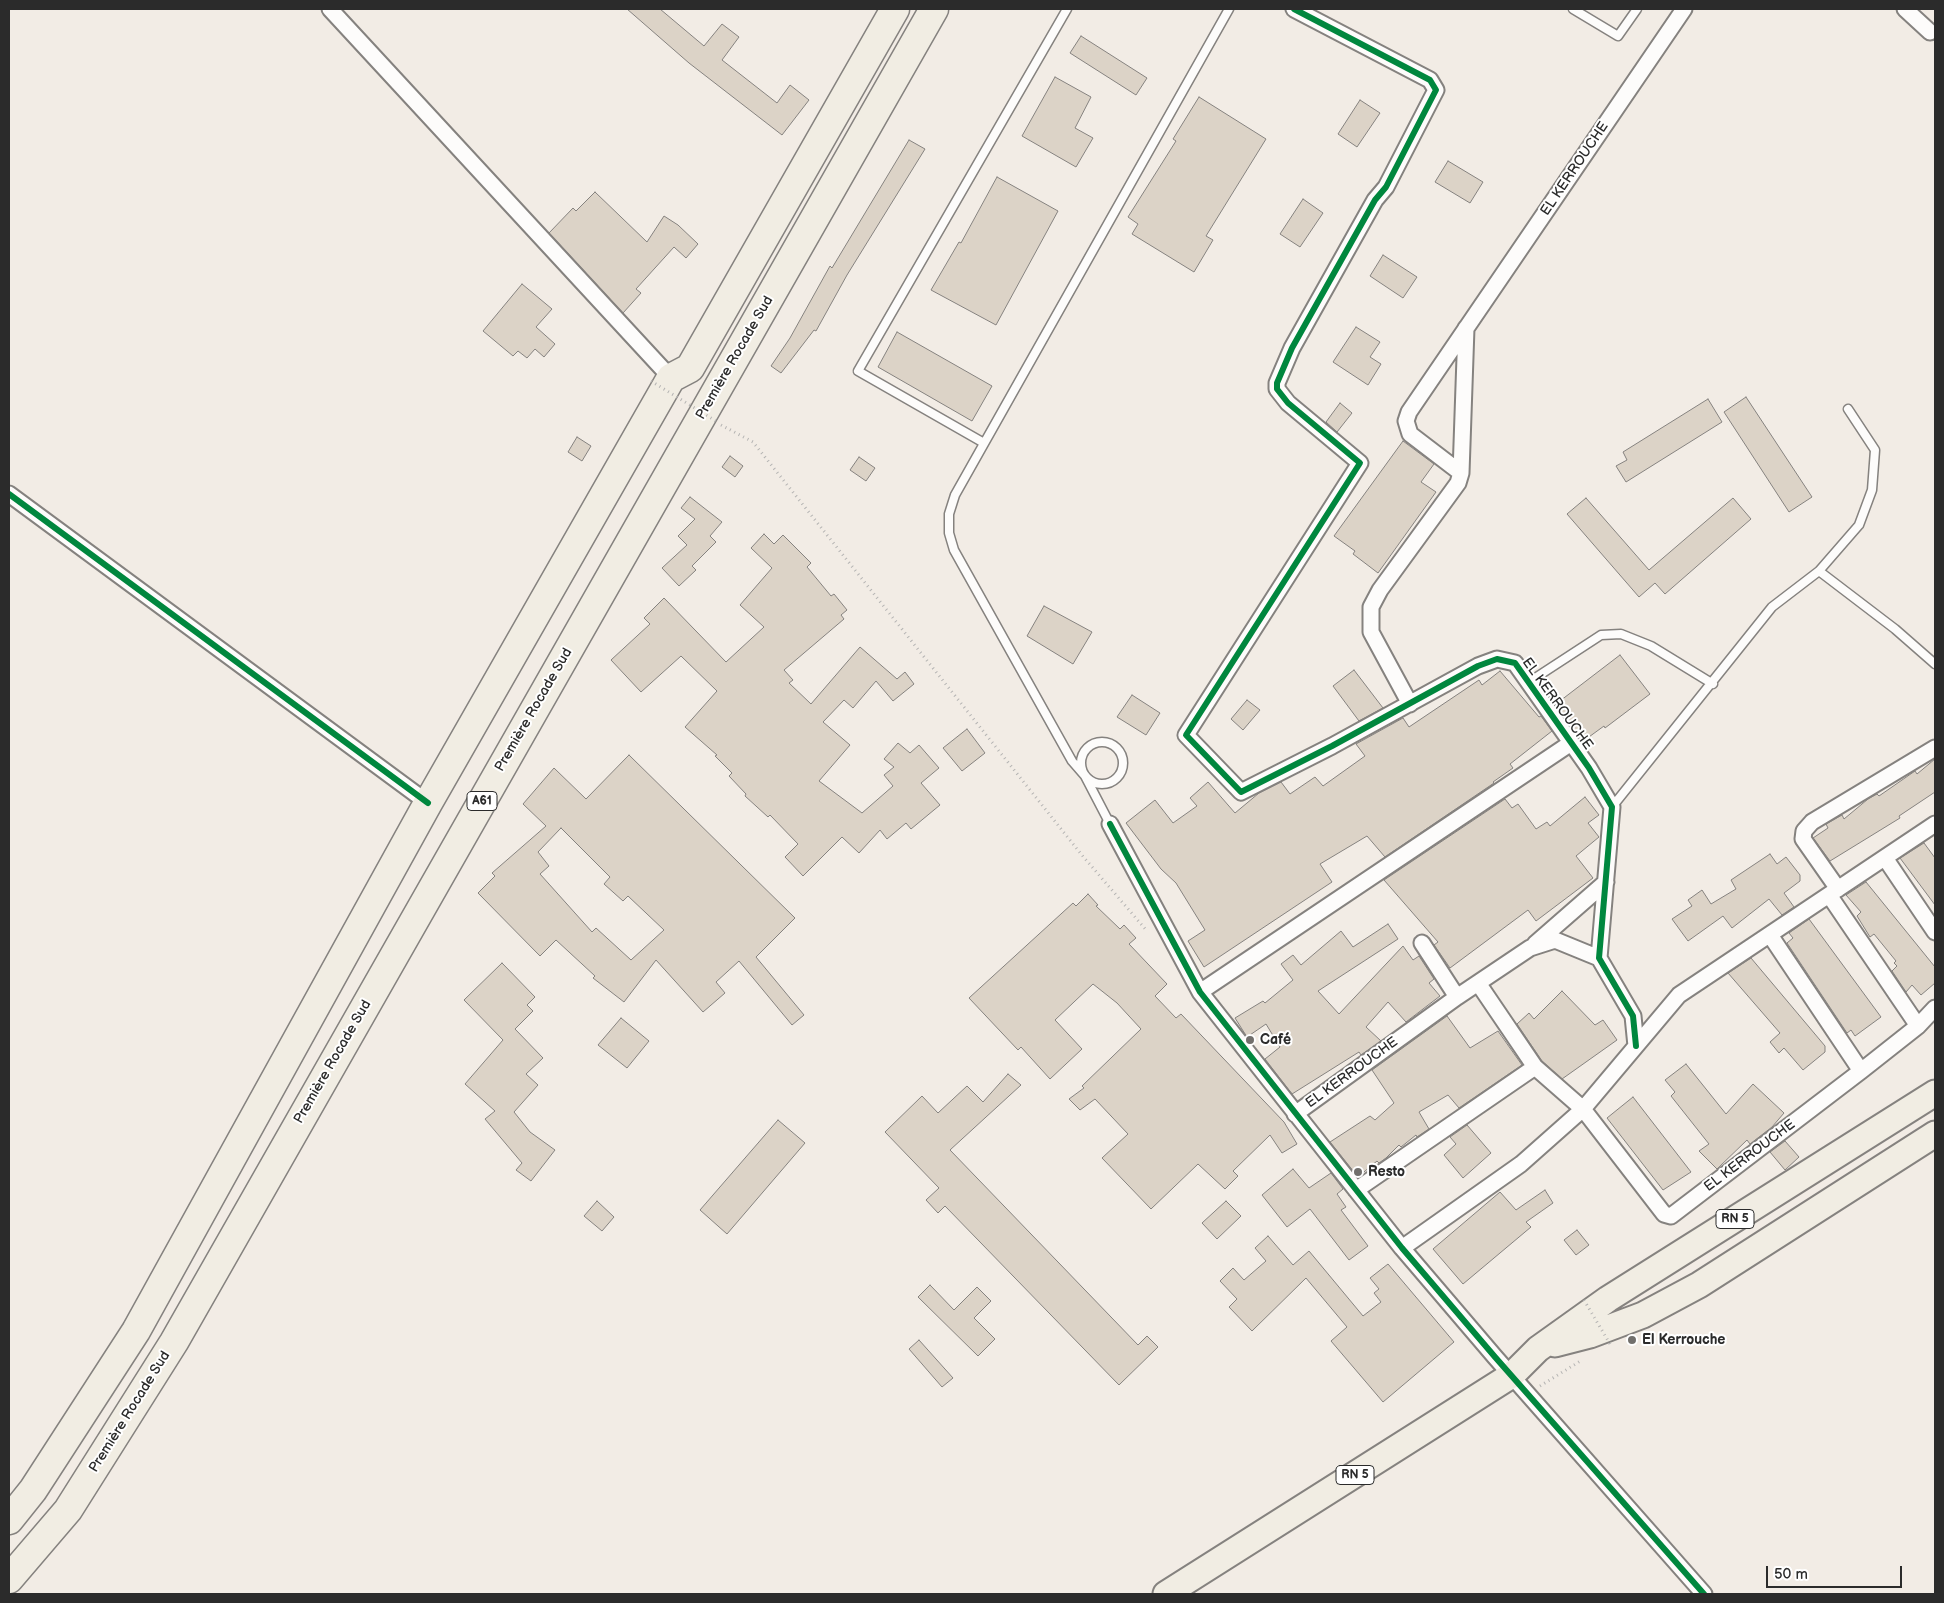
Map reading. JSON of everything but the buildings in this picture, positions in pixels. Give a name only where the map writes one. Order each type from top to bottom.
[{"type":"highway","points":[[9,1520],[33,1490],[136,1331],[661,379],[690,368],[896,9]]},
{"type":"highway","name":"Première Rocade Sud","points":[[9,1579],[68,1510],[174,1342],[934,9]]},
{"type":"highway","points":[[14,1594],[68,1510]]},
{"type":"main road","name":"RN 5","points":[[1166,1594],[1512,1375],[1538,1349],[1608,1299],[1935,1094]]},
{"type":"main road","name":"RN 5","points":[[1538,1349],[1590,1335],[1643,1315],[1699,1285],[1935,1134]]},
{"type":"street","points":[[330,9],[661,379]]},
{"type":"street","name":"EL KERROUCHE","points":[[1294,9],[1430,80],[1436,90],[1386,187],[1375,200],[1292,348],[1277,383],[1277,389],[1288,403],[1360,463],[1186,735],[1241,792],[1410,704],[1478,666],[1497,659],[1515,662],[1589,768],[1612,807]]},
{"type":"street","name":"EL KERROUCHE","points":[[1461,473],[1410,434],[1406,422],[1409,412],[1684,9]]},
{"type":"street","points":[[1905,9],[1930,32]]},
{"type":"street","points":[[1410,704],[1371,632],[1371,607],[1380,590],[1452,493],[1461,473],[1466,328]]},
{"type":"street","points":[[9,494],[428,803]]},
{"type":"street","name":"EL KERROUCHE","points":[[1200,992],[1571,743]]},
{"type":"street","points":[[1918,1026],[1803,839],[1804,831],[1812,822],[1935,748]]},
{"type":"street","points":[[1612,807],[1599,958],[1633,1016],[1636,1046]]},
{"type":"street","points":[[1110,824],[1200,992],[1402,1248],[1704,1594]]},
{"type":"street","points":[[1402,1248],[1521,1164],[1583,1109],[1680,995],[1935,824]]},
{"type":"street","points":[[1885,858],[1935,932]]},
{"type":"street","name":"EL KERROUCHE","points":[[1295,1114],[1457,997],[1530,948],[1606,882]]},
{"type":"street","points":[[1770,935],[1861,1071]]},
{"type":"street","name":"EL KERROUCHE","points":[[1530,948],[1556,940],[1599,958]]},
{"type":"street","points":[[1422,943],[1457,997]]},
{"type":"street","points":[[1478,983],[1535,1067],[1583,1109]]},
{"type":"street","name":"EL KERROUCHE","points":[[1583,1109],[1664,1214],[1671,1216],[1861,1071],[1918,1026],[1935,1008]]},
{"type":"street","points":[[1356,1190],[1535,1067]]},
{"type":"lane","points":[[984,444],[858,371],[1067,9]]},
{"type":"lane","points":[[1110,824],[1085,776],[1080,763],[1085,749],[1098,741],[1112,743],[1118,748],[1124,762],[1118,776],[1113,781],[1098,784],[1085,776],[1072,761],[954,550],[949,533],[948,514],[955,495],[1229,9]]},
{"type":"lane","points":[[1573,9],[1618,36],[1637,9]]},
{"type":"lane","points":[[1612,807],[1713,684],[1772,608],[1819,571],[1859,525],[1872,490],[1875,450],[1848,409]]},
{"type":"lane","points":[[1819,571],[1895,629],[1935,664]]},
{"type":"lane","points":[[1529,682],[1601,635],[1621,634],[1651,646],[1713,684]]},
{"type":"path","points":[[661,379],[719,424],[753,442],[1081,854],[1149,934]]},
{"type":"path","points":[[1584,1300],[1610,1344]]},
{"type":"path","points":[[1528,1393],[1568,1369]]},
{"type":"cycle path","points":[[1294,9],[1430,80],[1436,90],[1386,187],[1375,200],[1292,348],[1277,383],[1277,389],[1288,403],[1360,463],[1186,735],[1241,792],[1332,746],[1478,666],[1497,659],[1515,663],[1589,768],[1612,807],[1599,958],[1633,1016],[1636,1046]]},
{"type":"cycle path","points":[[9,494],[428,803]]},
{"type":"cycle path","points":[[1110,824],[1200,992],[1402,1248],[1495,1357],[1704,1594]]},
{"type":"place","name":"Café","points":[[1250,1040]]},
{"type":"place","name":"Resto","points":[[1358,1172]]},
{"type":"place","name":"El Kerrouche","points":[[1632,1340]]}]
